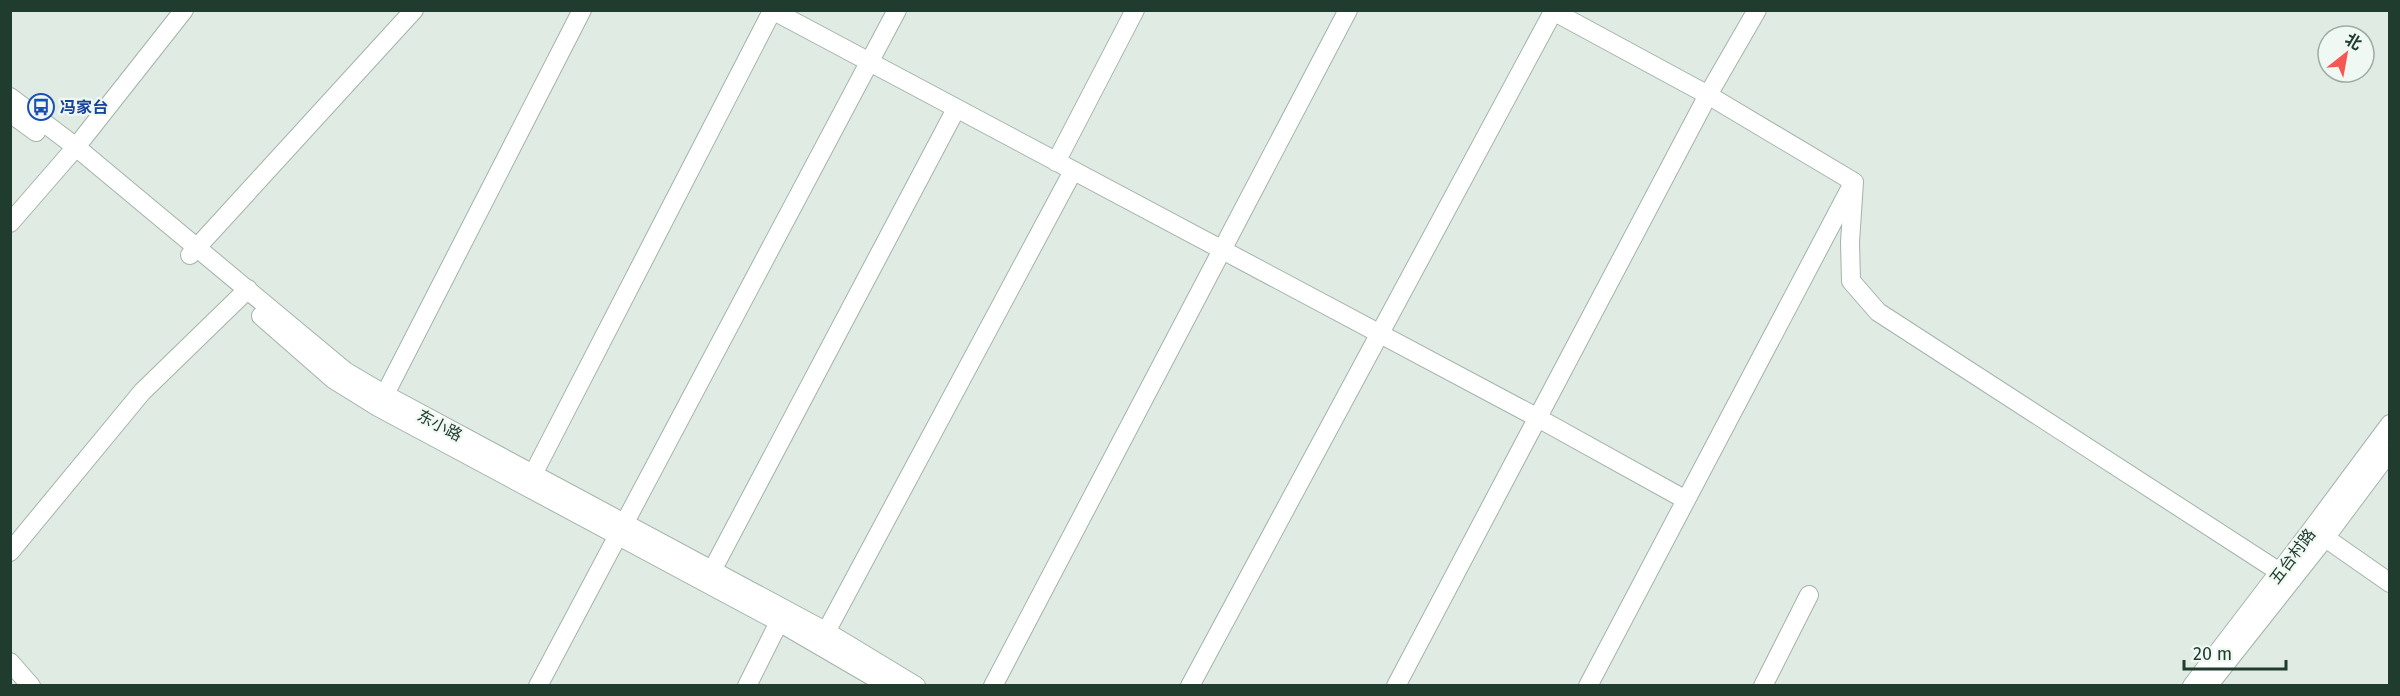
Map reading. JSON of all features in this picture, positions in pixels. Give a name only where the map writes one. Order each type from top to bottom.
[{"type":"street","points":[[10,224],[72,151],[184,10]]},
{"type":"street","points":[[193,251],[414,10]]},
{"type":"street","points":[[381,401],[582,10]]},
{"type":"street","points":[[538,686],[897,10]]},
{"type":"street","points":[[1056,162],[1135,10]]},
{"type":"street","points":[[993,686],[1348,10]]},
{"type":"street","points":[[1396,686],[1708,95],[1757,10]]},
{"type":"street","points":[[529,481],[772,11],[1538,417],[1686,500]]},
{"type":"street","points":[[1190,686],[1553,11],[1708,95],[1854,182]]},
{"type":"street","name":"东小路","points":[[10,97],[244,293],[333,379],[381,401],[916,686]]},
{"type":"street","points":[[709,577],[956,109]]},
{"type":"street","name":"东小路","points":[[10,113],[72,151]]},
{"type":"street","points":[[823,638],[1073,171]]},
{"type":"street","points":[[1588,686],[1854,182]]},
{"type":"street","points":[[1854,182],[1850,242],[1851,280],[1878,312],[2286,576]]},
{"type":"street","points":[[10,552],[142,392],[244,293]]},
{"type":"street","name":"五台村路","points":[[2319,534],[2390,424]]},
{"type":"street","name":"五台村路","points":[[2192,686],[2390,451]]},
{"type":"street","points":[[2319,534],[2390,583]]},
{"type":"street","name":"五台村路","points":[[2208,686],[2286,576]]},
{"type":"street","points":[[1763,686],[1809,595]]},
{"type":"street","points":[[747,686],[782,616]]},
{"type":"street","name":"东小路","points":[[823,638],[889,686]]},
{"type":"street","points":[[10,662],[31,686]]},
{"type":"place","name":"冯家台","points":[[41,107]]}]
